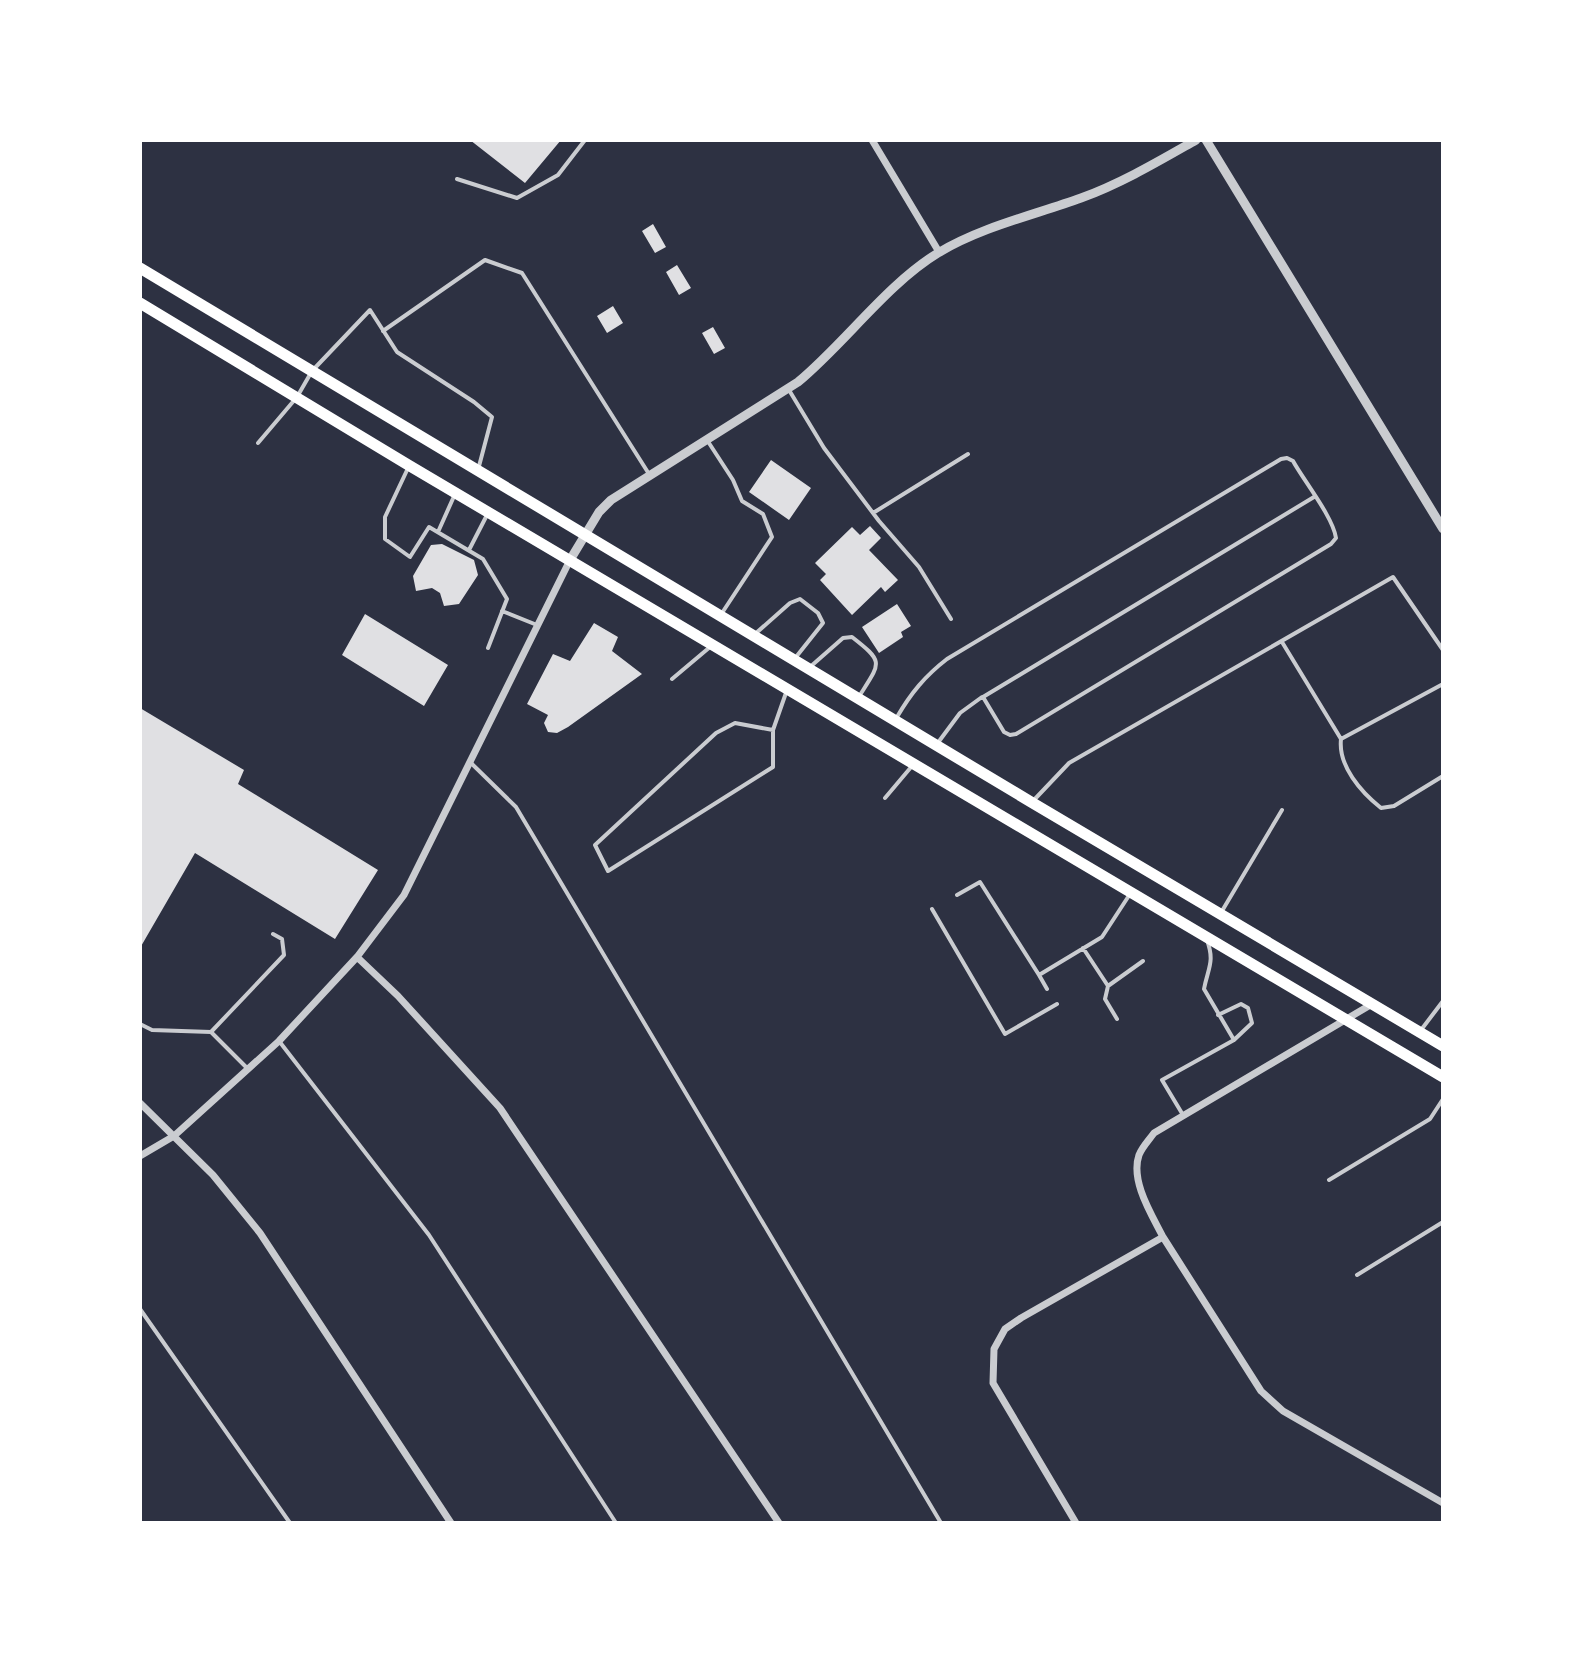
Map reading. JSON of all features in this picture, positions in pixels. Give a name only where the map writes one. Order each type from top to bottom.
[{"type":"main road","points":[[140,268],[1443,1046]]},
{"type":"main road","points":[[140,303],[1443,1077]]},
{"type":"street","points":[[872,140],[939,252]]},
{"type":"street","points":[[140,1156],[174,1136],[279,1041],[357,957],[404,895],[570,560],[585,533],[611,500],[788,388],[820,363],[915,268],[939,252],[981,233],[1117,184],[1196,140]]},
{"type":"street","points":[[1206,140],[1443,529]]},
{"type":"street","points":[[357,957],[398,996],[500,1108],[779,1523]]},
{"type":"street","points":[[1372,1004],[1154,1133],[1139,1154],[1137,1165],[1144,1198],[1163,1237],[1261,1391],[1283,1411],[1443,1503]]},
{"type":"street","points":[[140,1103],[213,1175],[260,1233],[451,1523]]},
{"type":"street","points":[[1076,1523],[993,1383],[994,1349],[1005,1329],[1013,1323],[1163,1237]]},
{"type":"lane","points":[[457,179],[517,198],[558,175],[585,140]]},
{"type":"lane","points":[[383,331],[485,260],[522,273],[649,474]]},
{"type":"lane","points":[[258,443],[297,397],[312,371],[370,310],[397,352],[492,417],[478,470]]},
{"type":"lane","points":[[788,388],[824,448],[919,567],[951,619]]},
{"type":"lane","points":[[706,439],[733,480],[742,501],[763,514],[772,537],[721,615]]},
{"type":"lane","points":[[873,513],[968,454]]},
{"type":"lane","points":[[895,719],[925,676],[947,659],[1281,459],[1293,461],[1335,531],[1336,538],[1331,544],[1016,734],[1004,732],[983,697]]},
{"type":"lane","points":[[410,466],[385,517],[385,539],[410,557],[429,527],[483,559],[507,599],[488,648]]},
{"type":"lane","points":[[438,532],[456,492]]},
{"type":"lane","points":[[937,744],[960,713],[983,697],[1314,497]]},
{"type":"lane","points":[[469,550],[488,511]]},
{"type":"lane","points":[[1031,802],[1069,763],[1393,577],[1443,650]]},
{"type":"lane","points":[[754,635],[790,603],[800,599],[818,613],[823,623],[794,659]]},
{"type":"lane","points":[[502,611],[538,625]]},
{"type":"lane","points":[[809,668],[843,638],[852,637],[877,661],[877,667],[859,697]]},
{"type":"lane","points":[[1282,642],[1341,739],[1340,751],[1346,766],[1366,797],[1381,808],[1394,806],[1443,776]]},
{"type":"lane","points":[[672,679],[714,644]]},
{"type":"lane","points":[[1341,739],[1443,684]]},
{"type":"lane","points":[[773,730],[735,723],[716,733],[595,845],[608,871],[773,767],[773,730],[788,688]]},
{"type":"lane","points":[[470,762],[516,807],[941,1523]]},
{"type":"lane","points":[[885,798],[915,763]]},
{"type":"lane","points":[[1221,913],[1282,810]]},
{"type":"lane","points":[[957,895],[980,882],[1047,989]]},
{"type":"lane","points":[[1039,975],[1102,937],[1132,892]]},
{"type":"lane","points":[[932,909],[1005,1034],[1057,1004]]},
{"type":"lane","points":[[211,1032],[284,955],[282,939],[273,934]]},
{"type":"lane","points":[[1205,936],[1212,954],[1204,989],[1234,1040]]},
{"type":"lane","points":[[1083,948],[1108,986]]},
{"type":"lane","points":[[1117,1019],[1105,999],[1108,986],[1143,961]]},
{"type":"lane","points":[[1420,1032],[1443,1001]]},
{"type":"lane","points":[[1183,1115],[1162,1080],[1234,1040],[1252,1023],[1248,1008],[1241,1004],[1218,1015]]},
{"type":"lane","points":[[140,1024],[152,1030],[211,1032],[248,1069]]},
{"type":"lane","points":[[279,1041],[429,1235],[616,1523]]},
{"type":"lane","points":[[1329,1180],[1430,1119],[1443,1099]]},
{"type":"lane","points":[[1357,1275],[1443,1222]]},
{"type":"lane","points":[[140,1309],[290,1523]]},
{"type":"building","points":[[470,140],[561,140],[525,183]]},
{"type":"building","points":[[653,224],[666,247],[655,253],[642,231]]},
{"type":"building","points":[[677,265],[691,288],[679,295],[666,272]]},
{"type":"building","points":[[613,306],[623,323],[607,333],[597,316]]},
{"type":"building","points":[[713,327],[725,348],[714,354],[702,333]]},
{"type":"building","points":[[771,460],[811,488],[789,520],[749,492]]},
{"type":"building","points":[[870,526],[881,538],[869,550],[898,580],[885,592],[881,587],[852,615],[820,580],[826,574],[815,563],[852,527],[860,535]]},
{"type":"building","points":[[442,544],[474,560],[478,575],[459,604],[444,606],[440,593],[432,588],[416,591],[413,576],[431,545]]},
{"type":"building","points":[[897,604],[911,626],[901,632],[903,637],[879,653],[862,627]]},
{"type":"building","points":[[365,614],[448,665],[424,706],[342,655]]},
{"type":"building","points":[[594,623],[618,637],[612,651],[642,674],[568,727],[557,733],[548,732],[544,723],[548,715],[527,704],[553,654],[570,661]]},
{"type":"building","points":[[140,708],[244,770],[238,784],[378,870],[335,939],[195,853],[140,948]]}]
